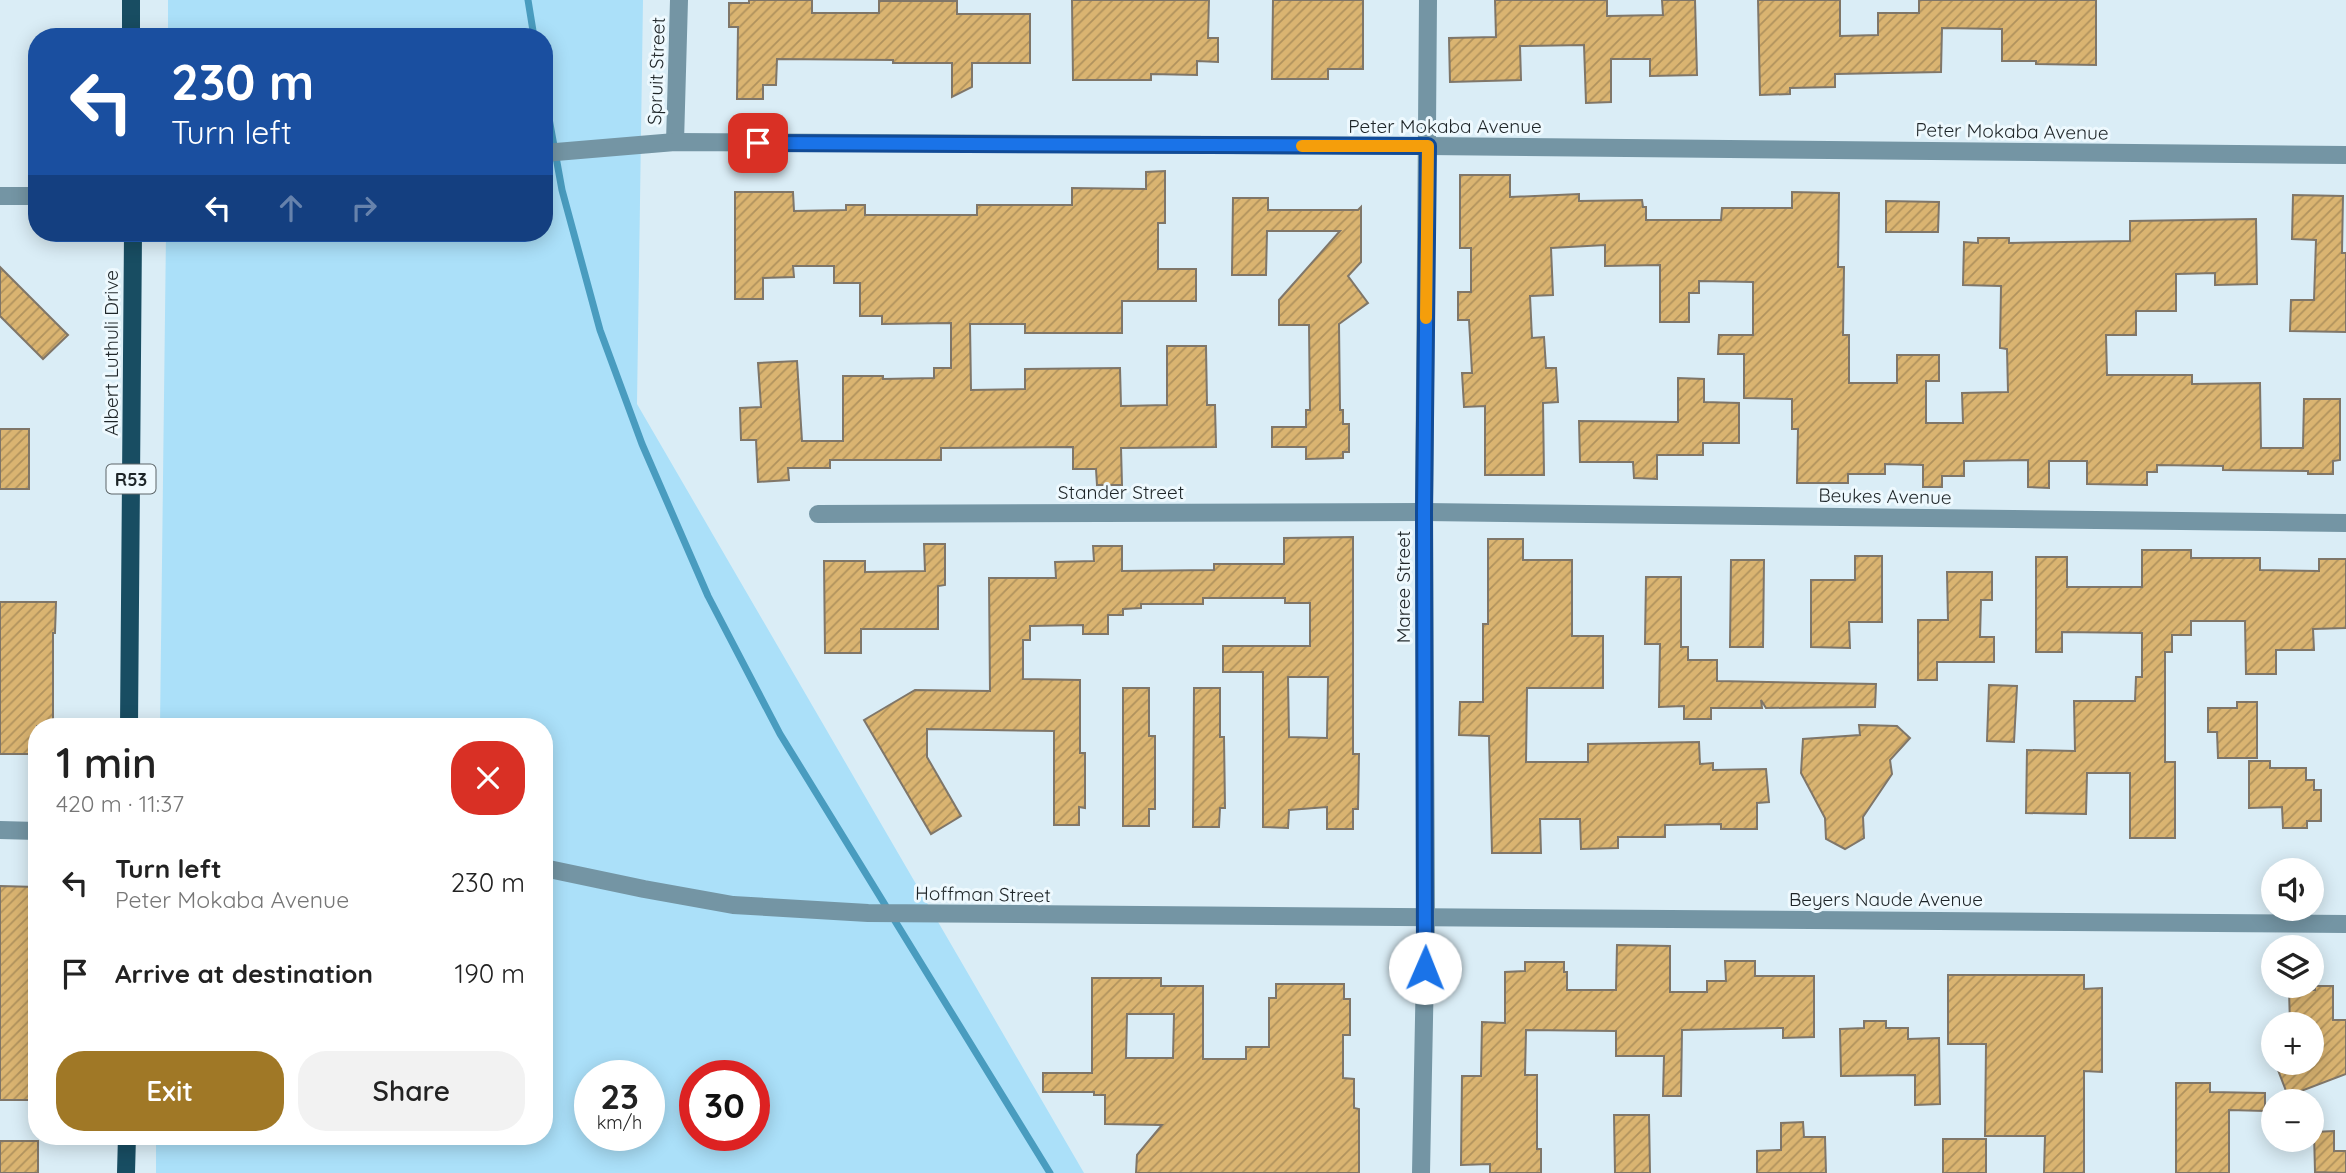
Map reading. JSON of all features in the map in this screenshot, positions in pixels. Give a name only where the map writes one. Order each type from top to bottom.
[{"type":"main road","points":[[131,0],[131,28]]},
{"type":"main road","name":"Albert Luthuli Drive","points":[[129,718],[133,242]]},
{"type":"main road","points":[[127,1145],[127,1173]]},
{"type":"street","name":"Spruit Street","points":[[675,142],[679,0]]},
{"type":"street","name":"Maree Street","points":[[1421,1173],[1426,917],[1424,512],[1428,0]]},
{"type":"street","name":"Peter Mokaba Avenue","points":[[553,152],[675,142],[2346,155]]},
{"type":"street","points":[[0,196],[28,196]]},
{"type":"street","name":"Stander Street","points":[[818,514],[1424,512]]},
{"type":"street","name":"Beukes Avenue","points":[[1424,512],[2346,523]]},
{"type":"street","points":[[0,830],[28,831]]},
{"type":"street","name":"Hoffman Street","points":[[553,870],[733,905],[868,913],[1426,917]]},
{"type":"street","name":"Beyers Naude Avenue","points":[[1426,917],[2346,924]]},
{"type":"shaded area","points":[[168,0],[643,0],[637,404],[1084,1173],[156,1173],[156,1145],[553,1145],[553,718],[160,718],[166,242],[553,242],[553,28],[168,28]]},
{"type":"building","points":[[749,0],[812,0],[812,13],[879,13],[879,1],[957,1],[957,14],[1030,14],[1030,63],[972,63],[972,87],[952,97],[952,63],[777,59],[776,85],[763,85],[763,99],[737,99],[738,27],[729,27],[729,3],[749,3]]},
{"type":"building","points":[[1072,0],[1209,0],[1208,38],[1218,38],[1218,62],[1197,61],[1197,75],[1151,74],[1151,80],[1073,80]]},
{"type":"building","points":[[1273,0],[1363,0],[1363,69],[1328,69],[1328,79],[1272,79]]},
{"type":"building","points":[[1495,0],[1607,0],[1607,16],[1663,15],[1662,0],[1695,0],[1697,75],[1650,76],[1650,59],[1611,59],[1611,102],[1586,103],[1584,45],[1520,46],[1521,80],[1450,82],[1449,38],[1496,37]]},
{"type":"building","points":[[1758,0],[1840,0],[1840,36],[1878,35],[1878,13],[1919,13],[1919,0],[2096,0],[2096,65],[2002,61],[2002,29],[1942,28],[1941,72],[1835,74],[1835,87],[1790,88],[1790,94],[1760,95]]},
{"type":"building","points":[[1165,171],[1165,223],[1158,223],[1158,269],[1196,269],[1196,301],[1122,301],[1122,333],[1025,333],[1025,324],[970,324],[971,390],[1025,389],[1025,369],[1120,368],[1121,406],[1167,405],[1167,346],[1206,346],[1207,405],[1215,405],[1216,447],[1121,448],[1122,485],[1097,485],[1096,469],[1073,469],[1073,447],[941,448],[941,460],[830,460],[830,468],[788,468],[789,480],[758,482],[756,440],[741,440],[740,408],[761,407],[758,363],[797,361],[802,441],[843,441],[843,376],[883,376],[883,379],[934,378],[934,368],[951,368],[951,323],[882,324],[882,316],[860,316],[860,283],[834,283],[834,266],[793,266],[794,277],[763,278],[763,299],[735,299],[735,192],[793,192],[794,211],[846,210],[846,205],[865,205],[865,215],[977,215],[977,205],[1072,205],[1072,188],[1146,189],[1146,172]]},
{"type":"building","points":[[1460,175],[1510,175],[1510,197],[1579,194],[1579,201],[1642,200],[1643,207],[1646,207],[1646,220],[1721,220],[1722,208],[1792,208],[1792,192],[1839,193],[1838,267],[1844,267],[1843,335],[1849,335],[1849,383],[1897,383],[1897,355],[1939,355],[1939,381],[1926,381],[1926,423],[1963,423],[1962,393],[2008,392],[2007,349],[2000,348],[2001,286],[1963,285],[1964,242],[1978,243],[1978,238],[2009,238],[2009,243],[2130,241],[2130,221],[2256,219],[2257,284],[2215,285],[2215,273],[2176,274],[2176,311],[2136,311],[2136,335],[2106,335],[2107,375],[2192,375],[2192,384],[2260,383],[2261,448],[2303,448],[2304,399],[2340,399],[2340,460],[2333,461],[2333,474],[2223,470],[2223,466],[2157,465],[2157,472],[2147,472],[2147,485],[2087,484],[2087,461],[2049,461],[2049,488],[2028,487],[2028,460],[1964,461],[1964,476],[1942,476],[1942,487],[1923,487],[1923,465],[1885,464],[1885,474],[1848,474],[1848,483],[1797,483],[1798,429],[1792,429],[1792,399],[1744,398],[1744,354],[1718,354],[1719,335],[1753,335],[1753,282],[1699,281],[1699,293],[1689,293],[1689,322],[1660,322],[1660,265],[1605,266],[1605,245],[1551,248],[1553,295],[1530,296],[1532,338],[1544,337],[1546,368],[1556,368],[1558,402],[1543,403],[1544,475],[1485,475],[1485,406],[1464,407],[1462,373],[1472,373],[1469,320],[1458,320],[1458,292],[1471,292],[1471,248],[1460,248]]},
{"type":"building","points":[[2293,195],[2343,196],[2342,253],[2346,253],[2346,332],[2290,331],[2291,300],[2314,300],[2316,240],[2292,239]]},
{"type":"building","points":[[1233,198],[1268,198],[1268,210],[1358,210],[1361,207],[1361,262],[1348,276],[1368,303],[1339,324],[1340,410],[1343,410],[1343,424],[1349,424],[1349,452],[1343,452],[1343,458],[1306,459],[1306,447],[1272,447],[1272,427],[1306,427],[1306,410],[1310,410],[1309,325],[1279,325],[1279,300],[1340,231],[1267,231],[1266,275],[1232,275]]},
{"type":"building","points":[[1886,201],[1939,202],[1938,232],[1886,232]]},
{"type":"building","points":[[0,267],[68,335],[43,359],[0,316]]},
{"type":"building","points":[[1678,378],[1704,379],[1704,402],[1739,403],[1739,443],[1703,443],[1703,455],[1657,455],[1657,479],[1634,478],[1633,462],[1580,462],[1579,421],[1678,422]]},
{"type":"building","points":[[0,429],[29,429],[29,489],[0,489]]},
{"type":"building","points":[[1353,537],[1353,754],[1359,754],[1358,809],[1353,809],[1353,829],[1327,829],[1327,807],[1289,810],[1288,828],[1263,827],[1263,672],[1223,672],[1223,646],[1310,646],[1310,603],[1285,603],[1285,598],[1203,598],[1203,604],[1141,604],[1141,608],[1123,609],[1123,615],[1108,615],[1108,634],[1083,634],[1083,625],[1030,626],[1030,640],[1023,640],[1023,679],[1080,680],[1080,753],[1085,753],[1085,808],[1079,807],[1079,825],[1054,825],[1054,731],[927,729],[927,757],[961,816],[931,834],[864,720],[915,690],[990,691],[989,578],[1056,578],[1055,562],[1094,561],[1093,546],[1122,546],[1122,571],[1214,570],[1214,564],[1284,564],[1284,538]],"holes":[[[1288,677],[1328,677],[1327,738],[1289,737]]]},
{"type":"building","points":[[1488,539],[1523,539],[1523,560],[1572,560],[1572,636],[1603,636],[1603,688],[1527,688],[1526,762],[1588,762],[1588,744],[1699,742],[1700,764],[1713,763],[1713,770],[1766,769],[1769,802],[1757,803],[1757,829],[1721,829],[1721,824],[1665,825],[1665,837],[1618,837],[1618,848],[1581,849],[1580,819],[1540,819],[1541,853],[1492,853],[1489,736],[1459,735],[1460,702],[1483,702],[1483,624],[1488,624]]},
{"type":"building","points":[[924,544],[945,544],[945,585],[938,586],[938,629],[861,629],[861,653],[825,653],[824,561],[865,561],[865,572],[925,571]]},
{"type":"building","points":[[2142,550],[2191,550],[2191,558],[2260,558],[2260,570],[2319,571],[2319,559],[2346,559],[2346,628],[2313,629],[2314,650],[2276,650],[2276,674],[2246,674],[2245,621],[2191,621],[2191,635],[2172,635],[2172,652],[2165,652],[2165,762],[2175,762],[2175,838],[2130,838],[2130,773],[2087,773],[2086,814],[2026,813],[2027,750],[2075,751],[2074,701],[2135,701],[2136,677],[2142,677],[2142,633],[2062,632],[2062,652],[2036,652],[2036,557],[2067,557],[2067,587],[2142,587]]},
{"type":"building","points":[[1855,556],[1882,556],[1882,622],[1849,622],[1850,648],[1811,647],[1811,580],[1855,580]]},
{"type":"building","points":[[1731,560],[1764,560],[1763,647],[1730,647]]},
{"type":"building","points":[[1947,572],[1992,572],[1992,600],[1981,600],[1980,637],[1994,637],[1994,662],[1937,662],[1937,680],[1918,680],[1918,620],[1948,620]]},
{"type":"building","points":[[1646,577],[1681,577],[1681,647],[1688,647],[1688,660],[1717,660],[1717,681],[1876,684],[1875,707],[1766,708],[1761,700],[1762,708],[1711,708],[1711,719],[1684,719],[1684,706],[1659,707],[1660,644],[1645,644]]},
{"type":"building","points":[[0,602],[56,602],[53,633],[53,718],[28,718],[28,754],[0,754]]},
{"type":"building","points":[[1989,685],[2017,686],[2014,742],[1987,741]]},
{"type":"building","points":[[1123,688],[1149,688],[1149,736],[1155,736],[1155,809],[1149,809],[1149,826],[1123,826]]},
{"type":"building","points":[[1194,688],[1220,688],[1225,808],[1220,808],[1219,827],[1193,827]]},
{"type":"building","points":[[2237,702],[2257,702],[2257,758],[2218,758],[2217,732],[2208,732],[2208,708],[2237,708]]},
{"type":"building","points":[[1859,725],[1897,726],[1910,738],[1890,760],[1892,774],[1863,817],[1864,838],[1845,849],[1826,839],[1825,818],[1801,773],[1803,739],[1860,735]]},
{"type":"building","points":[[2249,761],[2270,761],[2270,768],[2306,768],[2306,780],[2314,780],[2314,790],[2321,790],[2321,821],[2307,821],[2307,828],[2283,828],[2282,807],[2249,808]]},
{"type":"building","points":[[0,886],[28,887],[28,1100],[0,1100]]},
{"type":"building","points":[[1617,945],[1670,946],[1670,992],[1707,992],[1707,981],[1726,981],[1725,961],[1755,961],[1755,976],[1814,976],[1814,1037],[1783,1038],[1783,1028],[1682,1030],[1681,1096],[1663,1096],[1664,1056],[1616,1056],[1616,1031],[1526,1030],[1525,1075],[1537,1075],[1537,1149],[1541,1149],[1541,1173],[1490,1173],[1490,1164],[1461,1165],[1462,1076],[1481,1076],[1482,1022],[1505,1023],[1505,972],[1525,971],[1525,962],[1564,962],[1567,990],[1616,990]]},
{"type":"building","points":[[1948,975],[2084,975],[2084,989],[2102,988],[2102,1072],[2084,1071],[2084,1173],[2044,1173],[2045,1136],[1985,1136],[1986,1044],[1948,1044]]},
{"type":"building","points":[[1092,978],[1161,978],[1161,986],[1203,986],[1203,1059],[1246,1059],[1246,1047],[1269,1047],[1269,998],[1276,998],[1276,984],[1344,984],[1344,999],[1350,999],[1350,1035],[1343,1035],[1343,1078],[1354,1079],[1354,1108],[1359,1109],[1359,1173],[1136,1173],[1137,1155],[1162,1125],[1105,1124],[1105,1095],[1094,1095],[1094,1092],[1043,1092],[1043,1073],[1092,1073]],"holes":[[[1127,1014],[1174,1014],[1173,1058],[1126,1058]]]},
{"type":"building","points":[[2324,986],[2333,986],[2333,1020],[2346,1020],[2346,1074],[2306,1089],[2285,1089],[2280,1075],[2324,1075],[2324,1012],[2290,1012],[2289,998],[2324,998]]},
{"type":"building","points":[[1864,1021],[1886,1021],[1886,1028],[1908,1028],[1908,1039],[1939,1038],[1940,1104],[1915,1105],[1915,1075],[1841,1076],[1840,1029],[1864,1028]]},
{"type":"building","points":[[2176,1083],[2210,1083],[2210,1092],[2261,1093],[2261,1111],[2229,1110],[2229,1173],[2176,1173]]},
{"type":"building","points":[[1614,1115],[1649,1115],[1650,1173],[1615,1173]]},
{"type":"building","points":[[1803,1122],[1804,1137],[1825,1137],[1826,1173],[1757,1173],[1757,1151],[1781,1150],[1781,1123]]},
{"type":"building","points":[[2334,1131],[2334,1151],[2346,1151],[2346,1173],[2315,1172],[2314,1152],[2324,1152],[2324,1132]]},
{"type":"building","points":[[1943,1139],[1986,1139],[1986,1173],[1943,1173]]},
{"type":"building","points":[[0,1141],[28,1141],[28,1145],[38,1145],[38,1173],[0,1173]]},
{"type":"waterway","points":[[528,0],[533,28]]},
{"type":"waterway","points":[[553,140],[562,190],[600,330],[642,444],[708,596],[780,734],[1050,1173]]},
{"type":"slow traffic","points":[[1302,146],[1428,146],[1426,318]]},
{"type":"route","points":[[758,143],[1428,146],[1424,512],[1425,968]]}]
